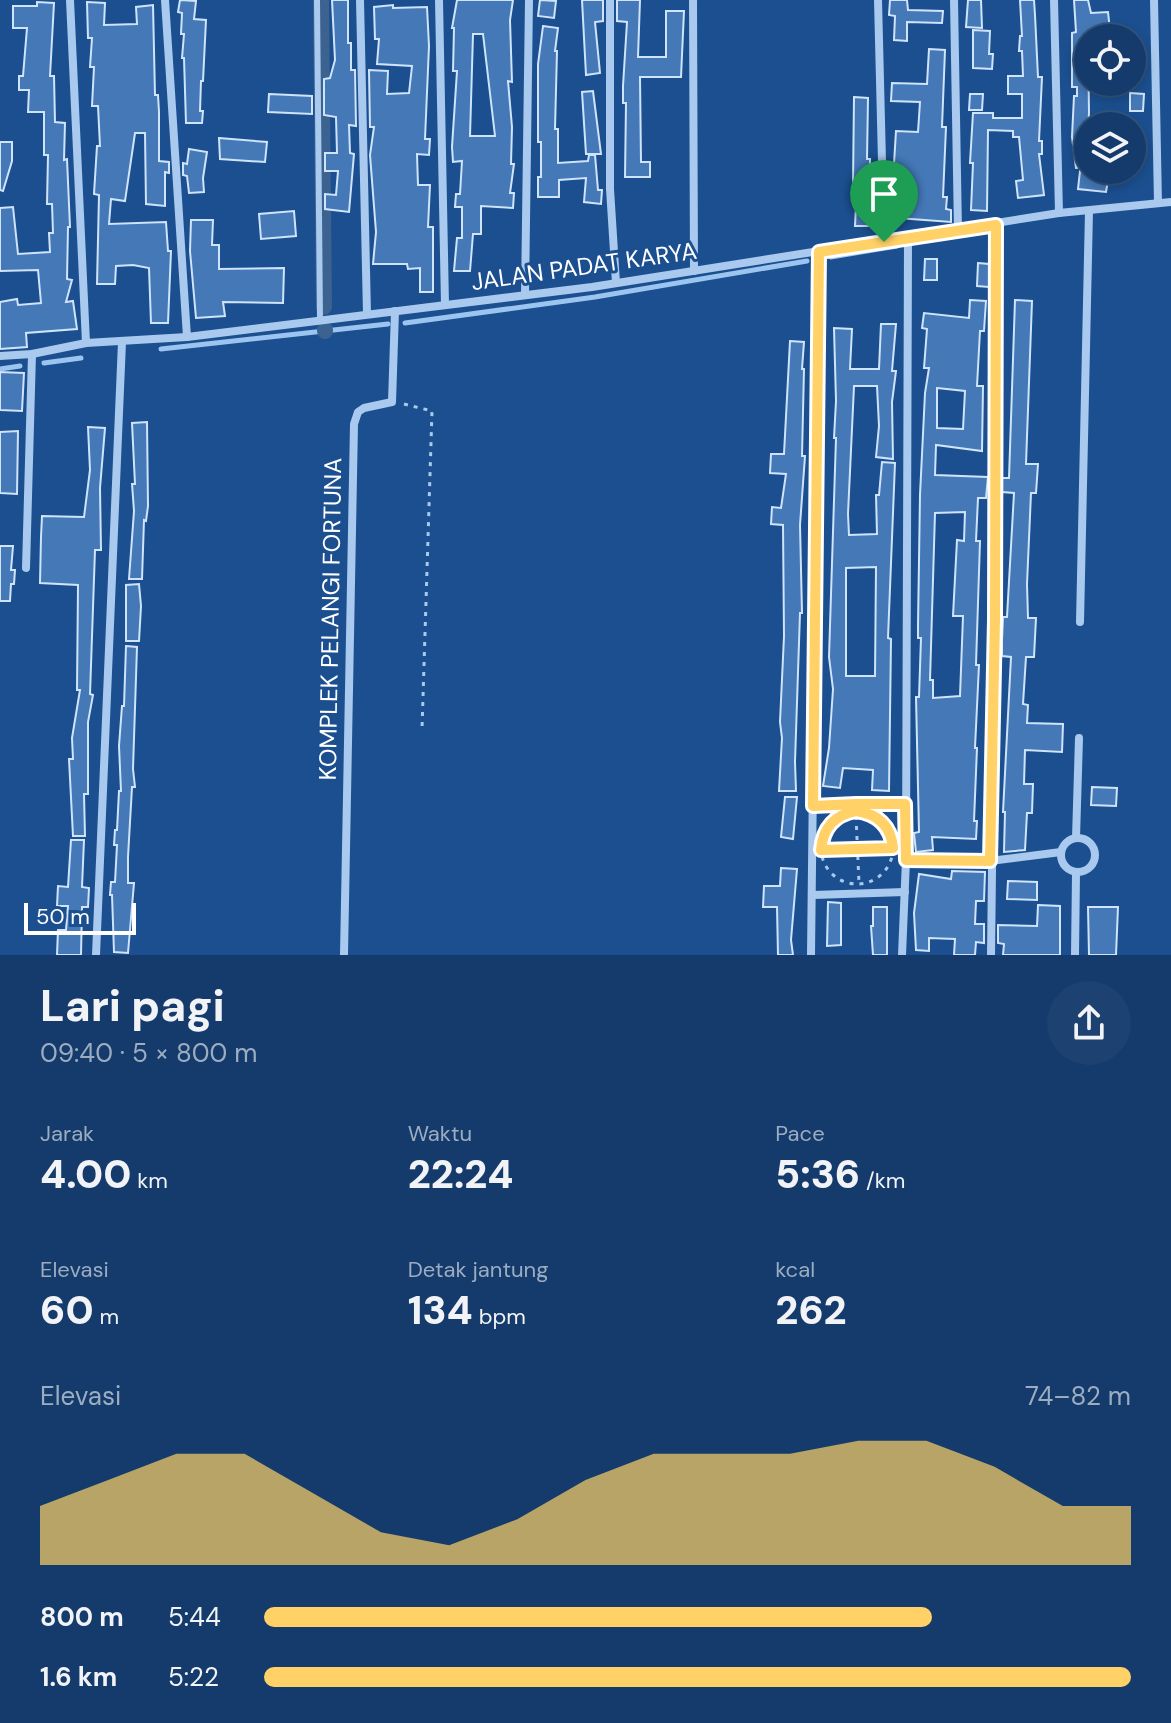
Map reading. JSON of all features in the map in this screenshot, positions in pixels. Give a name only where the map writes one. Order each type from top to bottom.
[{"type":"street","points":[[70,0],[86,343]]},
{"type":"street","points":[[165,0],[187,337]]},
{"type":"street","points":[[360,0],[367,314]]},
{"type":"street","points":[[439,0],[445,305]]},
{"type":"street","points":[[525,295],[529,0]]},
{"type":"street","points":[[610,0],[610,189],[616,283]]},
{"type":"street","points":[[693,0],[694,271]]},
{"type":"street","points":[[878,0],[884,242]]},
{"type":"street","points":[[954,0],[958,231]]},
{"type":"street","points":[[1054,0],[1059,213]]},
{"type":"street","points":[[1154,0],[1158,203]]},
{"type":"street","name":"JALAN PADAT KARYA","points":[[0,356],[32,354],[86,343],[187,337],[525,295],[908,239],[1059,213],[1171,202]]},
{"type":"street","points":[[1080,622],[1089,211]]},
{"type":"street","points":[[991,955],[996,225]]},
{"type":"street","points":[[902,955],[906,860],[908,239]]},
{"type":"street","points":[[811,955],[817,850],[813,806],[819,252]]},
{"type":"street","points":[[392,402],[395,311]]},
{"type":"street","points":[[96,955],[122,342]]},
{"type":"street","points":[[26,568],[32,354]]},
{"type":"street","name":"KOMPLEK PELANGI FORTUNA","points":[[344,955],[354,424],[358,412],[364,408],[392,402]]},
{"type":"street","points":[[1076,838],[1079,738]]},
{"type":"street","points":[[813,806],[856,808],[905,804]]},
{"type":"street","points":[[1076,838],[1087,840],[1095,855],[1087,870],[1076,873],[1064,866],[1061,852],[1066,842],[1076,838]]},
{"type":"street","points":[[906,860],[990,861],[1061,852]]},
{"type":"street","points":[[1075,955],[1076,873]]},
{"type":"street","points":[[813,895],[905,892]]},
{"type":"lane","points":[[317,0],[320,320]]},
{"type":"path","points":[[392,402],[432,411],[422,729]]},
{"type":"path","points":[[856,808],[859,883]]},
{"type":"path","points":[[856,808],[879,818],[887,827],[893,848],[885,871],[875,879],[859,883],[839,879],[829,872],[817,850],[827,827],[835,818],[856,808]]},
{"type":"path","points":[[817,850],[893,848]]},
{"type":"building","points":[[180,0],[196,1],[194,19],[206,20],[201,81],[202,123],[186,123],[182,58],[184,34],[181,34],[182,13],[178,12]]},
{"type":"building","points":[[332,0],[348,0],[348,43],[351,43],[351,70],[355,70],[356,126],[349,125],[350,153],[354,154],[349,212],[325,209],[325,194],[336,195],[338,171],[325,171],[325,153],[337,153],[336,117],[324,115],[324,79],[330,78],[335,60]]},
{"type":"building","points":[[457,0],[513,0],[510,20],[512,82],[508,81],[511,164],[514,164],[510,193],[514,193],[513,208],[481,206],[481,234],[473,234],[470,271],[454,271],[457,238],[462,238],[462,207],[455,207],[456,194],[460,194],[462,161],[453,162],[457,71],[453,71],[452,28]],"holes":[[[473,34],[483,34],[495,136],[470,136]]]},
{"type":"building","points":[[540,0],[556,1],[554,18],[538,16]]},
{"type":"building","points":[[582,0],[603,0],[603,21],[595,22],[600,73],[586,75]]},
{"type":"building","points":[[617,0],[640,0],[638,57],[666,57],[666,11],[684,11],[681,77],[640,77],[641,162],[650,162],[650,177],[625,177],[626,103],[623,103],[623,86],[627,22],[617,21]]},
{"type":"building","points":[[890,0],[907,0],[908,10],[943,11],[942,23],[907,22],[907,41],[894,40],[895,16],[889,15]]},
{"type":"building","points":[[968,0],[981,0],[982,28],[966,27]]},
{"type":"building","points":[[1020,0],[1034,0],[1038,77],[1042,77],[1039,141],[1042,141],[1042,154],[1039,154],[1044,195],[1018,198],[1016,181],[1023,180],[1019,137],[1013,137],[1013,131],[988,130],[987,211],[971,210],[973,113],[993,113],[993,118],[1022,118],[1022,94],[1008,94],[1008,76],[1023,76],[1022,51],[1019,51],[1022,36]]},
{"type":"building","points":[[1074,0],[1088,0],[1091,13],[1108,12],[1109,24],[1076,24]]},
{"type":"building","points":[[37,2],[54,3],[50,76],[54,76],[55,122],[65,123],[64,160],[67,159],[70,227],[67,279],[72,280],[66,302],[73,301],[77,329],[26,333],[27,347],[0,349],[0,302],[17,299],[18,305],[41,303],[38,270],[0,271],[0,208],[13,207],[18,254],[50,252],[49,233],[53,233],[52,204],[47,204],[48,155],[44,155],[44,112],[28,112],[29,90],[19,90],[27,28],[13,28],[13,6],[37,6]]},
{"type":"building","points":[[87,2],[105,3],[104,25],[137,24],[136,7],[153,5],[159,161],[169,162],[169,173],[165,172],[165,206],[146,204],[145,133],[135,133],[125,201],[111,199],[109,224],[166,222],[168,251],[171,251],[168,323],[151,323],[149,268],[116,266],[115,284],[97,284],[99,195],[94,194],[97,146],[100,146],[98,106],[92,106],[94,67],[90,67],[92,38],[88,38]]},
{"type":"building","points":[[393,5],[393,8],[427,7],[429,46],[425,139],[430,139],[429,155],[417,154],[418,185],[430,185],[428,227],[433,227],[433,292],[420,292],[420,268],[408,269],[407,264],[373,264],[376,232],[370,155],[374,127],[370,127],[369,70],[388,71],[387,94],[409,93],[412,66],[377,64],[379,39],[375,39],[374,7]]},
{"type":"building","points":[[543,26],[558,28],[555,129],[558,129],[558,163],[588,161],[589,155],[595,155],[598,190],[602,190],[601,204],[584,202],[586,178],[559,180],[559,197],[538,197],[541,142],[538,142],[538,64]]},
{"type":"building","points":[[973,30],[990,31],[992,69],[973,68]]},
{"type":"building","points":[[1074,32],[1074,87],[1072,87]]},
{"type":"building","points":[[929,49],[945,50],[943,197],[947,197],[946,209],[951,210],[951,222],[898,218],[900,181],[893,180],[896,131],[918,132],[920,102],[891,101],[892,83],[927,84]]},
{"type":"building","points":[[593,91],[601,154],[586,154],[582,92]]},
{"type":"building","points":[[269,94],[312,96],[312,114],[268,112]]},
{"type":"building","points":[[970,94],[983,94],[982,110],[969,110]]},
{"type":"building","points":[[1074,96],[1089,96],[1089,112],[1074,112],[1074,152],[1072,137]]},
{"type":"building","points":[[1130,96],[1144,96],[1143,111],[1130,111]]},
{"type":"building","points":[[854,97],[868,98],[869,226],[855,226]]},
{"type":"building","points":[[219,138],[267,142],[265,162],[220,159]]},
{"type":"building","points":[[0,142],[12,142],[12,161],[3,191],[0,190]]},
{"type":"building","points":[[189,149],[207,152],[204,192],[189,193],[183,163],[187,164]]},
{"type":"building","points":[[1079,184],[1107,184],[1106,192],[1078,189]]},
{"type":"building","points":[[294,211],[296,236],[261,239],[259,214]]},
{"type":"building","points":[[191,220],[213,220],[212,245],[219,245],[219,269],[284,268],[283,303],[223,302],[225,316],[196,318],[190,251]]},
{"type":"building","points":[[925,259],[937,259],[937,280],[924,280]]},
{"type":"building","points":[[978,263],[989,264],[989,287],[977,286]]},
{"type":"building","points":[[970,300],[986,301],[984,331],[980,331],[977,386],[983,386],[982,451],[936,445],[935,475],[988,477],[986,498],[978,498],[976,541],[980,541],[976,839],[932,837],[933,850],[916,852],[914,833],[919,832],[916,697],[919,697],[921,638],[918,638],[920,495],[929,368],[924,368],[927,329],[922,328],[924,313],[969,318]],"holes":[[[937,388],[965,391],[963,429],[937,428]],[[965,512],[964,541],[957,540],[953,616],[963,616],[960,696],[933,698],[933,680],[930,680],[935,513]]]},
{"type":"building","points":[[1015,300],[1032,301],[1026,464],[1038,464],[1036,493],[1031,493],[1027,584],[1028,618],[1036,618],[1034,657],[1026,657],[1023,704],[1028,705],[1027,723],[1063,724],[1062,752],[1025,750],[1024,784],[1033,784],[1032,813],[1027,813],[1025,850],[1004,852],[1003,812],[1011,657],[1002,656],[1002,640],[1003,617],[1007,617],[1014,493],[1002,492],[1002,478],[1009,478]]},
{"type":"building","points":[[881,324],[896,324],[892,371],[896,371],[892,402],[893,459],[876,457],[879,426],[877,386],[854,386],[848,514],[849,535],[877,534],[876,495],[879,495],[882,462],[895,463],[888,638],[891,639],[889,791],[872,790],[873,770],[843,768],[840,788],[823,786],[833,689],[829,657],[836,438],[834,328],[852,329],[850,369],[879,369]],"holes":[[[876,567],[875,676],[846,676],[846,568]]]},
{"type":"building","points":[[790,341],[804,342],[802,456],[805,456],[800,525],[802,613],[796,791],[779,791],[784,636],[783,525],[771,524],[772,507],[781,508],[786,474],[770,473],[771,454],[784,454]]},
{"type":"building","points":[[0,372],[24,373],[22,411],[0,410]]},
{"type":"building","points":[[147,422],[148,506],[144,520],[142,579],[129,579],[134,511],[132,484],[135,484],[132,423]]},
{"type":"building","points":[[88,427],[105,428],[100,488],[101,550],[95,550],[90,694],[93,695],[88,722],[85,836],[73,836],[69,759],[73,759],[72,738],[80,690],[77,690],[78,585],[40,583],[41,537],[42,516],[84,517],[90,470]]},
{"type":"building","points":[[18,431],[17,494],[0,493],[0,432]]},
{"type":"building","points":[[0,546],[13,546],[11,570],[15,570],[10,601],[0,601]]},
{"type":"building","points":[[139,584],[139,641],[126,641],[126,585]]},
{"type":"building","points":[[126,646],[137,647],[135,787],[132,787],[128,857],[128,883],[134,883],[128,953],[114,952],[110,895],[111,882],[115,882],[117,845],[114,845],[121,791],[119,746]]},
{"type":"building","points":[[1092,787],[1117,788],[1116,806],[1091,805]]},
{"type":"building","points":[[785,797],[797,797],[793,839],[781,837]]},
{"type":"building","points":[[71,840],[84,840],[82,887],[89,888],[88,907],[82,907],[81,955],[57,955],[58,930],[66,930],[68,906],[57,906],[58,886],[68,887]]},
{"type":"building","points":[[781,868],[797,869],[791,940],[793,955],[778,955],[777,907],[763,907],[764,886],[780,886]]},
{"type":"building","points":[[952,871],[985,872],[984,901],[976,901],[975,924],[984,924],[984,943],[976,942],[975,955],[954,955],[955,939],[929,938],[929,951],[916,950],[914,913],[919,874],[951,879]]},
{"type":"building","points":[[1008,881],[1037,882],[1037,900],[1007,899]]},
{"type":"building","points":[[828,902],[841,903],[841,945],[827,946]]},
{"type":"building","points":[[1038,905],[1060,906],[1060,955],[1003,955],[1004,944],[998,943],[998,925],[1037,926]]},
{"type":"building","points":[[873,907],[887,907],[887,955],[873,955]]},
{"type":"building","points":[[1088,907],[1118,907],[1116,955],[1089,955]]},
{"type":"waterway","points":[[321,0],[324,307]]},
{"type":"waterway","points":[[831,257],[897,246]]},
{"type":"waterway","points":[[405,323],[595,297],[807,261]]},
{"type":"waterway","points":[[161,349],[388,324]]},
{"type":"waterway","points":[[44,363],[81,358]]},
{"type":"waterway","points":[[0,369],[20,366]]},
{"type":"route","points":[[884,242],[819,252],[813,806],[856,804],[856,811],[879,818],[892,837],[893,848],[821,850],[827,827],[835,818],[856,811],[856,804],[905,804],[906,860],[990,861],[995,619],[996,225],[884,242]]}]
